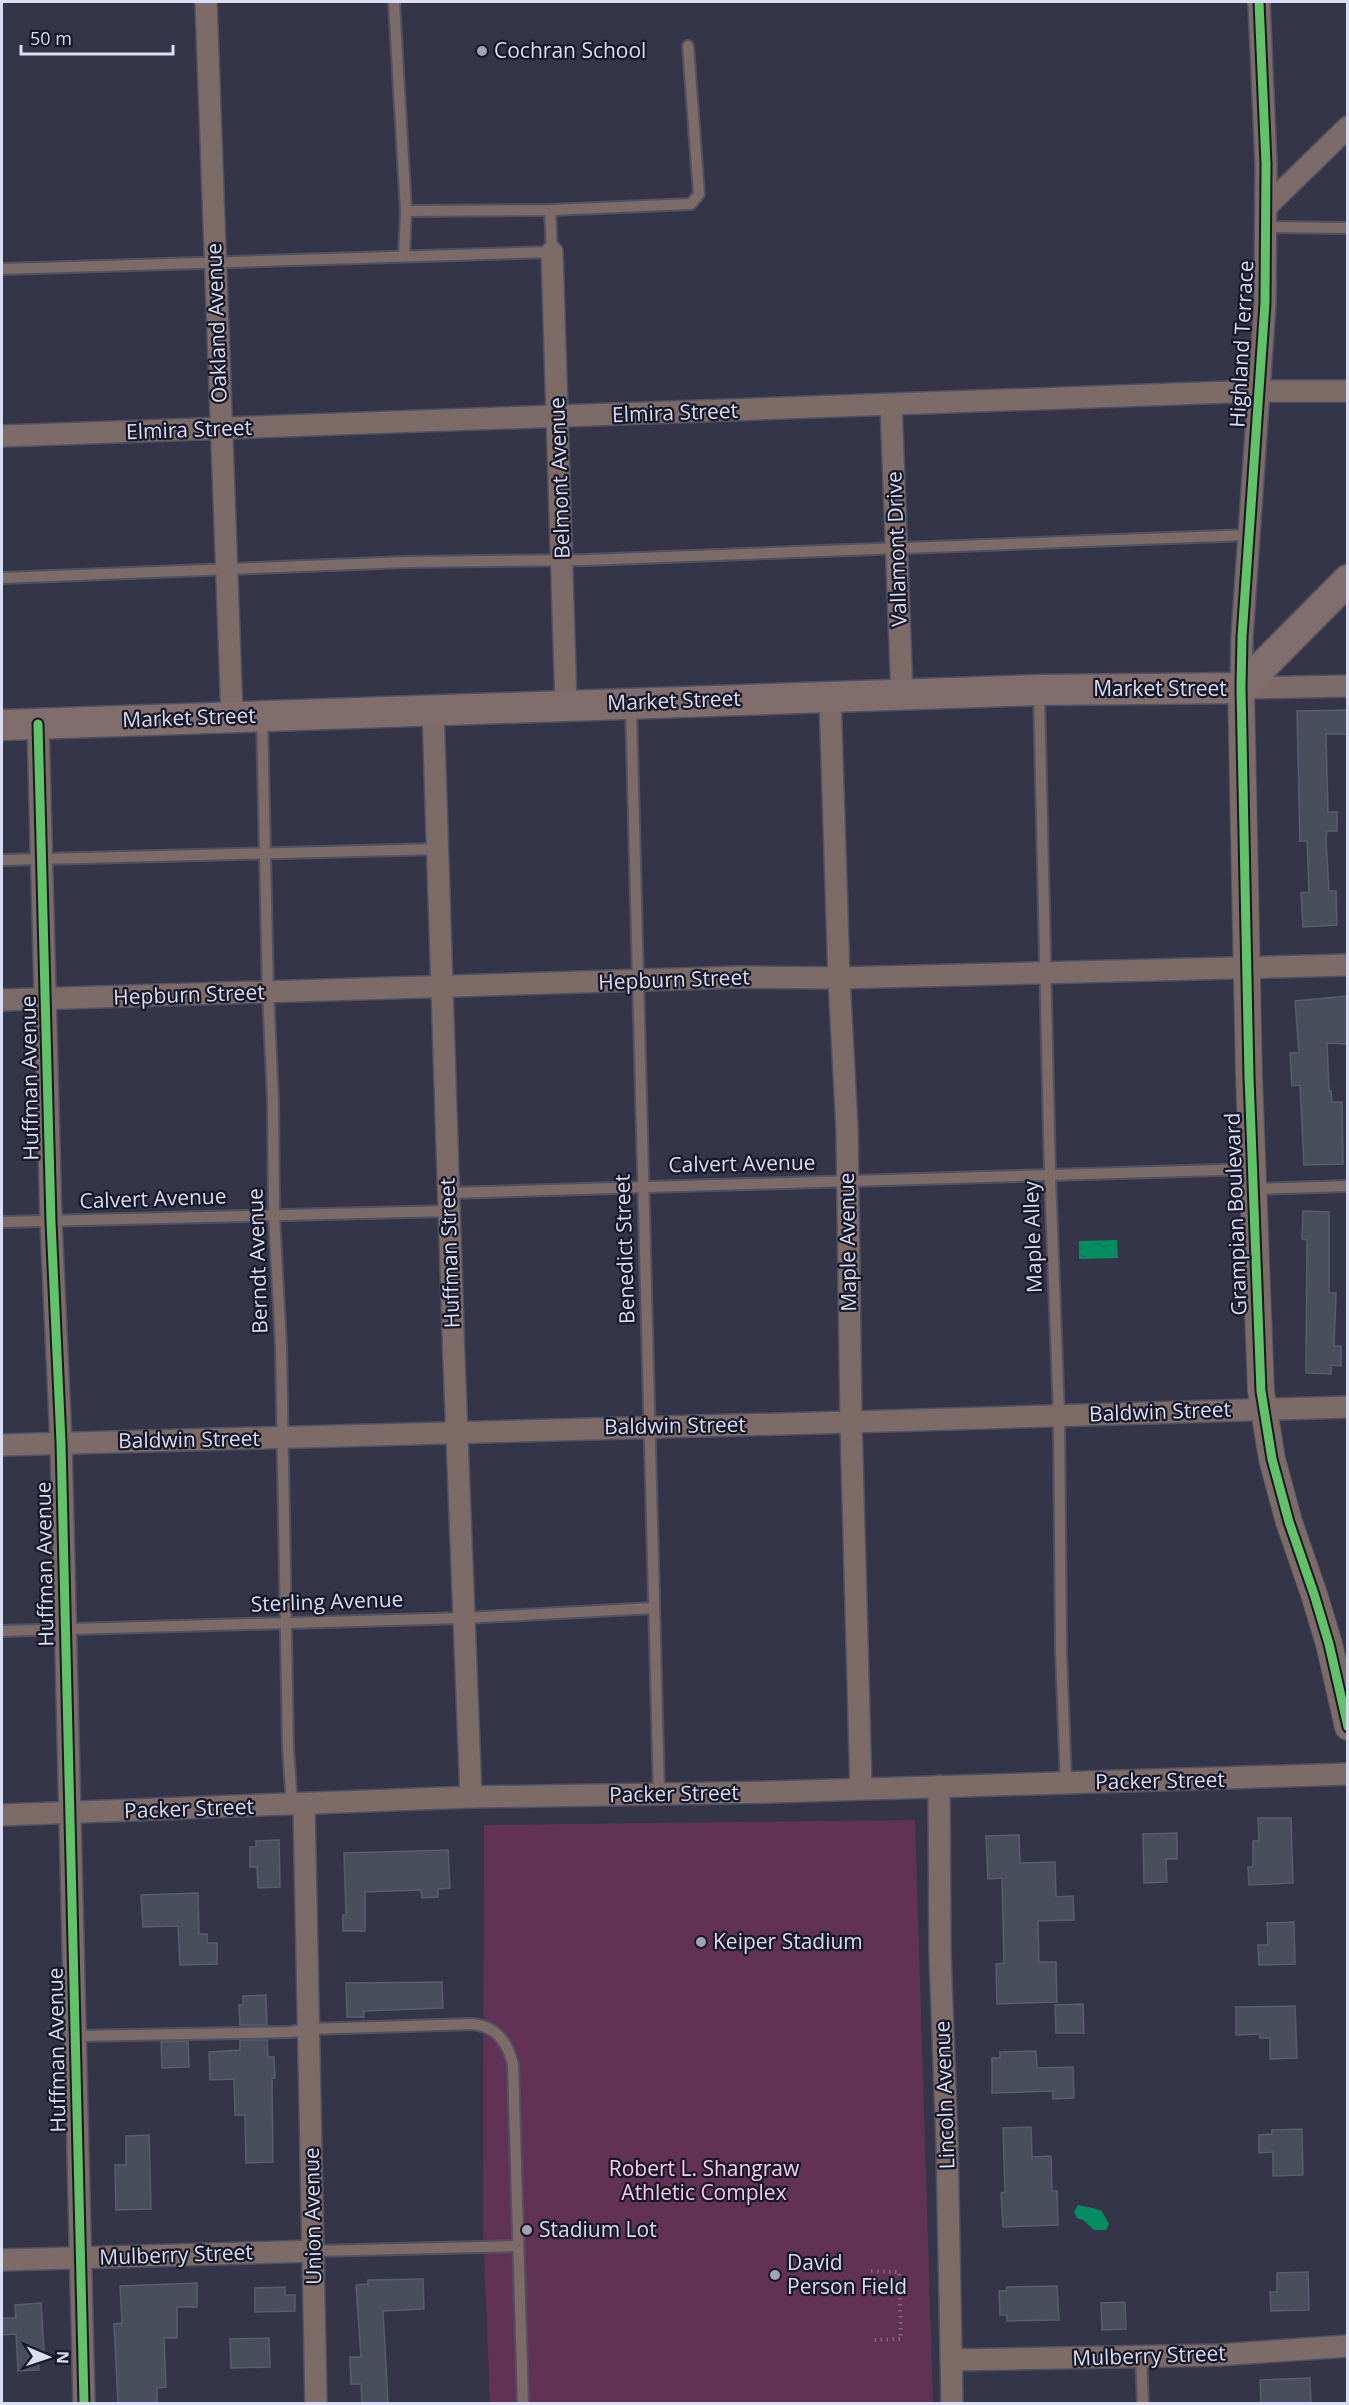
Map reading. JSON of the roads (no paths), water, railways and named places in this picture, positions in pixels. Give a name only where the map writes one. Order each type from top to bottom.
[{"type":"main road","points":[[1241,688],[1347,580]]},
{"type":"main road","name":"Market Street","points":[[2,725],[830,696],[1039,690],[1241,688]]},
{"type":"street","name":"Oakland Avenue","points":[[206,2],[232,716]]},
{"type":"street","name":"Highland Terrace","points":[[1241,688],[1242,637],[1265,303],[1266,217],[1258,2]]},
{"type":"street","points":[[1266,217],[1347,127]]},
{"type":"street","name":"Belmont Avenue","points":[[552,252],[566,705]]},
{"type":"street","name":"Elmira Street","points":[[2,436],[558,418],[686,411],[1258,391],[1347,391]]},
{"type":"street","name":"Vallamont Drive","points":[[891,404],[902,694]]},
{"type":"street","name":"Market Street","points":[[1241,688],[1347,686]]},
{"type":"street","name":"Grampian Boulevard","points":[[1241,688],[1249,968],[1249,1077],[1254,1179],[1257,1333],[1263,1408],[1272,1459],[1289,1522],[1329,1644],[1347,1727]]},
{"type":"street","name":"Maple Avenue","points":[[830,696],[848,1180],[851,1422],[861,1788]]},
{"type":"street","name":"Huffman Street","points":[[433,709],[448,1202],[471,1797]]},
{"type":"street","name":"Huffman Avenue","points":[[38,724],[51,1222],[61,1442],[84,2403]]},
{"type":"street","name":"Hepburn Street","points":[[2,1000],[741,977],[839,978],[1347,965]]},
{"type":"street","name":"Baldwin Street","points":[[2,1444],[1347,1407]]},
{"type":"street","name":"Packer Street","points":[[2,1815],[471,1797],[659,1794],[1347,1774]]},
{"type":"street","name":"Lincoln Avenue","points":[[939,1786],[940,1953],[947,2143],[952,2403]]},
{"type":"street","name":"Union Avenue","points":[[298,1805],[309,2029],[315,2251],[316,2403]]},
{"type":"street","name":"Mulberry Street","points":[[2,2260],[315,2251]]},
{"type":"street","name":"Mulberry Street","points":[[951,2360],[1218,2355],[1347,2346]]},
{"type":"lane","points":[[394,2],[406,211],[404,255]]},
{"type":"lane","points":[[406,211],[550,210],[691,204],[699,194],[688,46]]},
{"type":"lane","points":[[2,268],[552,252],[550,210]]},
{"type":"lane","points":[[1266,217],[1347,228]]},
{"type":"lane","points":[[2,578],[406,562],[562,561],[1249,535]]},
{"type":"lane","name":"Maple Alley","points":[[1039,690],[1050,1176],[1059,1416],[1061,1651],[1066,1783]]},
{"type":"lane","name":"Benedict Street","points":[[631,703],[659,1794]]},
{"type":"lane","name":"Berndt Avenue","points":[[261,715],[273,1100],[274,1216],[281,1346],[288,1748],[298,1805]]},
{"type":"lane","points":[[2,860],[438,849]]},
{"type":"lane","name":"Calvert Avenue","points":[[2,1222],[188,1216],[274,1216],[643,1186],[848,1180],[1050,1176],[1254,1179],[1347,1186]]},
{"type":"lane","name":"Sterling Avenue","points":[[2,1632],[463,1618],[654,1608]]},
{"type":"lane","points":[[74,2036],[291,2032],[309,2029],[473,2024],[491,2028],[509,2048],[513,2064],[523,2403]]},
{"type":"lane","points":[[315,2251],[518,2246]]},
{"type":"lane","points":[[1141,2356],[1143,2403]]},
{"type":"water","points":[[1117,1240],[1118,1258],[1079,1259],[1079,1241]]},
{"type":"water","points":[[1078,2205],[1101,2210],[1109,2224],[1106,2230],[1094,2230],[1083,2220],[1077,2218],[1074,2212]]},
{"type":"place","name":"Cochran School","points":[[482,51]]},
{"type":"place","name":"Keiper Stadium","points":[[701,1942]]},
{"type":"place","name":"Stadium Lot","points":[[527,2230]]},
{"type":"place","name":"David Person Field","points":[[775,2275]]},
{"type":"park label","name":"Robert L. Shangraw Athletic Complex","points":[[704,2181]]}]
